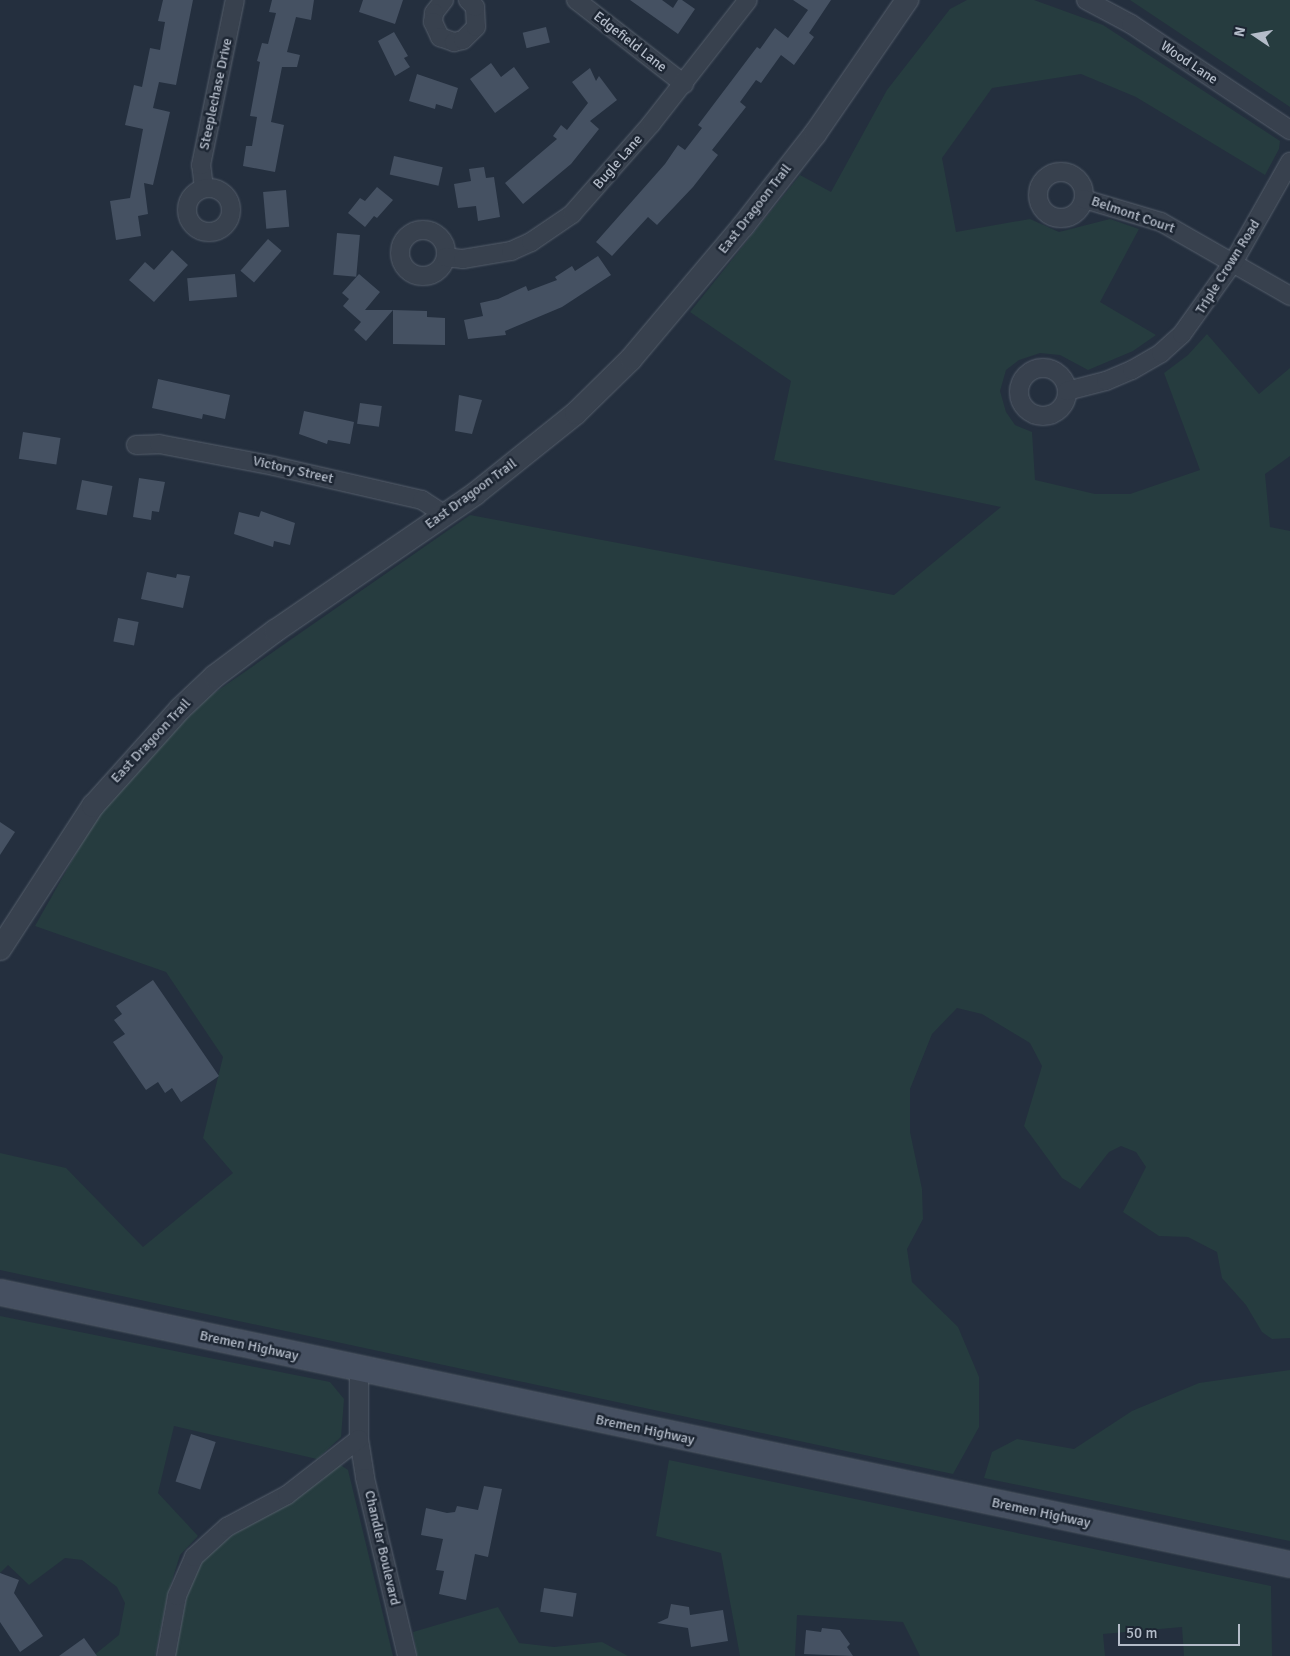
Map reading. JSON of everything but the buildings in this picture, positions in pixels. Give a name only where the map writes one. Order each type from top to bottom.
[{"type":"main road","name":"Bremen Highway","points":[[0,1292],[1290,1564]]},
{"type":"street","name":"Steeplechase Drive","points":[[204,188],[201,166],[236,0]]},
{"type":"street","points":[[444,0],[434,13],[433,22],[440,37],[454,42],[471,34],[476,27],[478,18],[471,1]]},
{"type":"street","name":"Edgefield Lane","points":[[576,0],[684,84]]},
{"type":"street","name":"Bugle Lane","points":[[446,257],[463,259],[511,251],[553,229],[572,214],[684,84],[748,0]]},
{"type":"street","name":"East Dragoon Trail","points":[[0,949],[93,806],[180,709],[249,650],[445,514],[553,432],[630,359],[743,226],[815,134],[907,0]]},
{"type":"street","name":"Wood Lane","points":[[1086,0],[1131,24],[1290,130]]},
{"type":"street","name":"Triple Crown Road","points":[[1067,391],[1106,381],[1161,353],[1204,308],[1234,261],[1290,162]]},
{"type":"street","name":"Belmont Court","points":[[1084,199],[1161,222],[1234,261],[1290,296]]},
{"type":"street","name":"Victory Street","points":[[136,445],[159,444],[274,466],[422,500],[445,514]]},
{"type":"street","name":"Chandler Boulevard","points":[[359,1369],[359,1439],[407,1656]]},
{"type":"street","points":[[166,1656],[182,1581],[188,1567],[204,1546],[227,1527],[313,1477],[359,1439]]},
{"type":"green space","points":[[967,0],[1034,0],[1103,25],[1280,141],[1279,149],[1265,175],[1136,97],[1081,74],[992,88],[942,158],[956,232],[1030,219],[1059,232],[1110,219],[1139,229],[1100,302],[1156,335],[1133,351],[1088,370],[1060,355],[1040,353],[1019,360],[1006,370],[1000,391],[1006,412],[1015,425],[1032,432],[1035,480],[1095,494],[1130,494],[1200,470],[1164,373],[1188,355],[1207,334],[1259,394],[1290,368],[1290,456],[1265,474],[1270,527],[1290,531],[1290,1338],[1272,1339],[1262,1332],[1246,1305],[1222,1278],[1217,1252],[1188,1237],[1159,1236],[1123,1212],[1146,1167],[1136,1152],[1121,1146],[1109,1152],[1080,1189],[1062,1178],[1024,1126],[1042,1066],[1030,1043],[982,1014],[957,1008],[932,1034],[910,1089],[910,1132],[922,1189],[923,1219],[907,1249],[912,1282],[958,1327],[979,1377],[979,1427],[953,1474],[0,1270],[0,1153],[66,1168],[143,1247],[233,1173],[203,1138],[223,1057],[166,972],[35,926],[96,818],[158,747],[210,696],[470,515],[894,595],[1001,507],[774,460],[791,381],[690,312],[800,175],[831,192],[887,90],[950,9]]},
{"type":"green space","points":[[1130,0],[1290,0],[1290,107],[1235,70]]},
{"type":"green space","points":[[0,1316],[330,1382],[344,1399],[341,1437],[317,1459],[174,1426],[158,1493],[198,1536],[180,1555],[167,1597],[155,1656],[93,1656],[119,1635],[125,1603],[117,1587],[82,1560],[65,1558],[29,1585],[8,1565],[0,1573]]},
{"type":"green space","points":[[1290,1370],[1290,1541],[984,1478],[992,1452],[1017,1439],[1074,1449],[1132,1411],[1199,1383]]},
{"type":"green space","points":[[669,1460],[1271,1586],[1272,1656],[1184,1656],[1182,1627],[1103,1634],[1105,1656],[920,1656],[903,1622],[797,1615],[795,1656],[740,1656],[721,1553],[656,1536]]},
{"type":"green space","points":[[339,1464],[348,1470],[393,1656],[175,1656],[190,1580],[208,1549],[285,1505],[322,1480]]},
{"type":"green space","points":[[498,1607],[519,1643],[554,1647],[602,1642],[628,1656],[417,1656],[413,1632]]}]
